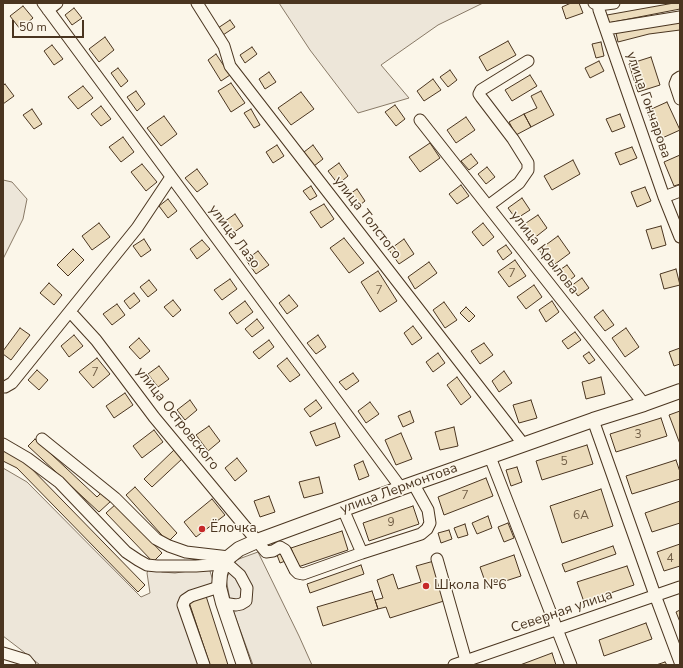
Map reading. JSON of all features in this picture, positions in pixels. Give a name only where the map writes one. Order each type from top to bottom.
[{"type":"main road","name":"улица Лермонтова","points":[[226,560],[239,549],[257,541],[593,420],[680,391]]},
{"type":"main road","points":[[226,560],[220,574],[219,587],[244,665]]},
{"type":"street","name":"улица Толстого","points":[[197,3],[224,46],[230,66],[524,445]]},
{"type":"street","name":"улица Гончарова","points":[[614,3],[597,4],[598,10],[606,29],[664,197],[680,237]]},
{"type":"street","name":"улица Лазо","points":[[50,5],[171,177],[407,486],[428,510],[430,523],[427,529],[421,534],[362,553]]},
{"type":"street","points":[[606,29],[680,17]]},
{"type":"street","points":[[488,206],[519,182],[528,170],[528,163],[513,139],[481,97],[481,90],[528,61]]},
{"type":"street","points":[[680,77],[677,79],[675,84],[680,99]]},
{"type":"street","name":"улица Крылова","points":[[420,120],[644,404]]},
{"type":"street","points":[[3,387],[12,383],[136,228],[171,177]]},
{"type":"street","points":[[664,197],[680,191]]},
{"type":"street","name":"улица Островского","points":[[74,316],[96,340],[154,417],[266,552],[280,547],[285,550],[295,570],[298,573],[303,574],[362,553]]},
{"type":"street","points":[[593,420],[680,662]]},
{"type":"street","points":[[42,439],[116,498],[156,538],[169,546],[186,552],[226,560],[240,575],[247,588],[246,601],[236,605],[223,603]]},
{"type":"street","points":[[3,444],[27,458],[59,482],[126,552],[147,565],[196,566],[226,560]]},
{"type":"street","points":[[490,457],[571,665]]},
{"type":"street","points":[[343,509],[362,553]]},
{"type":"street","points":[[437,559],[466,661]]},
{"type":"street","points":[[204,665],[184,602],[190,596],[219,587]]},
{"type":"street","name":"Северная улица","points":[[454,665],[466,661],[480,661],[557,629],[680,587]]},
{"type":"street","points":[[3,653],[26,660],[30,665]]},
{"type":"shaded area","points":[[279,3],[483,3],[438,25],[381,65],[409,98],[358,113],[310,50]]},
{"type":"shaded area","points":[[3,180],[12,182],[27,199],[23,219],[3,259]]},
{"type":"shaded area","points":[[3,468],[27,482],[141,597],[150,593],[147,573],[148,570],[154,568],[162,572],[175,573],[209,568],[214,584],[194,591],[178,601],[200,665],[40,665],[3,636]]},
{"type":"shaded area","points":[[258,552],[312,665],[253,665],[231,605],[226,579],[236,560]]},
{"type":"building","points":[[571,3],[579,3],[583,13],[566,19],[562,7]]},
{"type":"building","points":[[680,3],[680,9],[608,23],[607,15]]},
{"type":"building","points":[[23,6],[33,18],[20,29],[10,16]]},
{"type":"building","points":[[74,8],[82,18],[72,25],[65,15]]},
{"type":"building","points":[[230,20],[235,27],[223,35],[218,28]]},
{"type":"building","points":[[680,21],[680,30],[649,34],[618,42],[616,33],[645,26]]},
{"type":"building","points":[[105,37],[114,50],[99,62],[89,49]]},
{"type":"building","points":[[508,41],[516,55],[487,71],[479,57]]},
{"type":"building","points":[[601,42],[604,56],[596,58],[592,44]]},
{"type":"building","points":[[52,45],[63,59],[54,65],[44,51]]},
{"type":"building","points":[[252,47],[257,54],[245,63],[240,55]]},
{"type":"building","points":[[216,54],[230,75],[221,81],[208,60]]},
{"type":"building","points":[[651,57],[660,85],[638,92],[629,64]]},
{"type":"building","points":[[599,61],[604,71],[590,78],[585,68]]},
{"type":"building","points":[[118,68],[128,81],[121,87],[111,73]]},
{"type":"building","points":[[450,70],[457,80],[448,87],[440,77]]},
{"type":"building","points":[[269,72],[276,82],[265,89],[259,79]]},
{"type":"building","points":[[530,75],[537,86],[512,101],[505,90]]},
{"type":"building","points":[[433,79],[441,90],[424,101],[417,91]]},
{"type":"building","points":[[231,83],[245,103],[231,112],[218,91]]},
{"type":"building","points":[[5,84],[14,96],[3,104],[3,86]]},
{"type":"building","points":[[83,86],[93,98],[78,109],[68,97]]},
{"type":"building","points":[[136,91],[145,104],[137,111],[127,97]]},
{"type":"building","points":[[541,91],[554,115],[531,127],[524,114],[537,108],[531,96]]},
{"type":"building","points":[[301,92],[314,109],[291,125],[278,108]]},
{"type":"building","points":[[667,102],[680,130],[660,139],[647,111]]},
{"type":"building","points":[[395,105],[405,119],[396,126],[385,112]]},
{"type":"building","points":[[101,106],[111,119],[101,126],[91,114]]},
{"type":"building","points":[[32,109],[42,124],[34,129],[23,115]]},
{"type":"building","points":[[251,109],[260,125],[254,128],[244,113]]},
{"type":"building","points":[[524,114],[531,127],[516,135],[509,122]]},
{"type":"building","points":[[620,114],[625,127],[612,132],[606,119]]},
{"type":"building","points":[[164,116],[177,134],[161,146],[147,128]]},
{"type":"building","points":[[466,117],[475,130],[456,143],[447,130]]},
{"type":"building","points":[[123,137],[134,152],[121,162],[109,147]]},
{"type":"building","points":[[430,143],[440,158],[420,172],[409,157]]},
{"type":"building","points":[[277,145],[284,156],[273,163],[266,152]]},
{"type":"building","points":[[313,145],[323,159],[314,166],[304,152]]},
{"type":"building","points":[[632,147],[637,158],[620,165],[615,153]]},
{"type":"building","points":[[471,154],[478,163],[469,170],[461,161]]},
{"type":"building","points":[[680,155],[680,184],[674,186],[664,162]]},
{"type":"building","points":[[573,160],[580,174],[552,190],[544,176]]},
{"type":"building","points":[[339,163],[348,176],[338,184],[328,171]]},
{"type":"building","points":[[142,164],[157,182],[146,191],[131,172]]},
{"type":"building","points":[[487,167],[495,177],[486,184],[478,174]]},
{"type":"building","points":[[197,169],[208,184],[197,192],[185,178]]},
{"type":"building","points":[[461,185],[469,196],[457,204],[449,194]]},
{"type":"building","points":[[311,186],[317,196],[310,200],[303,191]]},
{"type":"building","points":[[645,187],[651,201],[637,207],[631,192]]},
{"type":"building","points":[[357,189],[365,201],[356,208],[347,196]]},
{"type":"building","points":[[522,198],[530,210],[516,219],[508,208]]},
{"type":"building","points":[[168,199],[177,211],[168,218],[159,206]]},
{"type":"building","points":[[324,204],[334,219],[321,228],[310,212]]},
{"type":"building","points":[[235,214],[243,226],[230,235],[221,224]]},
{"type":"building","points":[[538,215],[547,228],[533,239],[523,225]]},
{"type":"building","points":[[99,223],[110,237],[92,250],[82,236]]},
{"type":"building","points":[[483,223],[494,237],[483,246],[472,232]]},
{"type":"building","points":[[661,226],[666,245],[652,249],[646,230]]},
{"type":"building","points":[[558,236],[570,253],[551,267],[539,250]]},
{"type":"building","points":[[344,238],[364,263],[349,273],[330,248]]},
{"type":"building","points":[[144,239],[151,250],[141,257],[133,246]]},
{"type":"building","points":[[404,239],[414,254],[399,264],[389,250]]},
{"type":"building","points":[[202,240],[210,249],[197,259],[190,249]]},
{"type":"building","points":[[506,245],[512,253],[503,260],[497,251]]},
{"type":"building","points":[[73,249],[84,260],[68,276],[57,265]]},
{"type":"building","points":[[258,251],[269,265],[256,274],[246,260]]},
{"type":"building","points":[[515,260],[526,276],[509,287],[498,272]]},
{"type":"building","points":[[429,262],[437,273],[415,289],[408,277]]},
{"type":"building","points":[[567,265],[575,276],[565,284],[557,272]]},
{"type":"building","points":[[676,269],[680,285],[664,289],[660,274]]},
{"type":"building","points":[[378,271],[397,301],[380,312],[361,282]]},
{"type":"building","points":[[582,278],[589,288],[578,296],[571,286]]},
{"type":"building","points":[[230,279],[237,289],[222,300],[214,290]]},
{"type":"building","points":[[149,280],[157,290],[148,297],[140,287]]},
{"type":"building","points":[[49,283],[62,295],[54,305],[40,293]]},
{"type":"building","points":[[534,285],[542,297],[526,309],[517,297]]},
{"type":"building","points":[[134,293],[140,301],[130,309],[124,301]]},
{"type":"building","points":[[289,295],[298,306],[287,314],[279,303]]},
{"type":"building","points":[[173,300],[181,310],[173,317],[164,307]]},
{"type":"building","points":[[245,301],[253,312],[237,324],[229,313]]},
{"type":"building","points":[[552,301],[559,312],[546,322],[539,310]]},
{"type":"building","points":[[444,302],[457,320],[445,328],[433,310]]},
{"type":"building","points":[[117,304],[125,315],[112,325],[103,314]]},
{"type":"building","points":[[466,307],[475,316],[469,322],[460,313]]},
{"type":"building","points":[[603,310],[614,325],[605,331],[594,317]]},
{"type":"building","points":[[257,319],[264,328],[252,337],[245,329]]},
{"type":"building","points":[[413,326],[422,338],[412,345],[404,333]]},
{"type":"building","points":[[20,328],[30,335],[11,360],[3,354],[3,351]]},
{"type":"building","points":[[626,328],[639,347],[625,357],[612,338]]},
{"type":"building","points":[[575,332],[581,340],[568,349],[562,341]]},
{"type":"building","points":[[74,335],[83,346],[69,357],[61,346]]},
{"type":"building","points":[[318,335],[326,347],[316,354],[307,343]]},
{"type":"building","points":[[139,338],[150,351],[140,359],[129,347]]},
{"type":"building","points":[[269,340],[274,347],[259,359],[253,352]]},
{"type":"building","points":[[484,343],[493,355],[480,364],[471,351]]},
{"type":"building","points":[[680,348],[680,364],[674,366],[669,352]]},
{"type":"building","points":[[589,352],[595,360],[589,364],[583,356]]},
{"type":"building","points":[[438,353],[445,363],[433,372],[426,362]]},
{"type":"building","points":[[97,358],[110,374],[93,388],[79,372]]},
{"type":"building","points":[[287,358],[300,375],[290,382],[277,366]]},
{"type":"building","points":[[159,366],[169,379],[158,387],[148,374]]},
{"type":"building","points":[[37,370],[48,380],[39,390],[28,380]]},
{"type":"building","points":[[504,371],[512,383],[499,392],[492,381]]},
{"type":"building","points":[[353,373],[359,381],[346,390],[339,382]]},
{"type":"building","points":[[457,377],[471,397],[461,405],[447,385]]},
{"type":"building","points":[[601,377],[605,394],[586,399],[582,382]]},
{"type":"building","points":[[125,393],[133,405],[114,418],[106,406]]},
{"type":"building","points":[[190,400],[197,410],[185,420],[177,410]]},
{"type":"building","points":[[316,400],[322,408],[310,417],[304,409]]},
{"type":"building","points":[[531,400],[537,418],[519,423],[513,405]]},
{"type":"building","points":[[370,402],[379,414],[366,423],[358,411]]},
{"type":"building","points":[[410,411],[414,422],[403,427],[398,416]]},
{"type":"building","points":[[680,411],[680,444],[669,415]]},
{"type":"building","points":[[661,418],[667,436],[616,452],[610,434]]},
{"type":"building","points":[[335,423],[340,437],[316,446],[310,432]]},
{"type":"building","points":[[209,426],[220,441],[208,451],[196,435]]},
{"type":"building","points":[[454,427],[458,446],[440,450],[435,432]]},
{"type":"building","points":[[154,430],[163,442],[142,458],[133,446]]},
{"type":"building","points":[[401,433],[412,459],[396,465],[385,440]]},
{"type":"building","points":[[35,439],[97,497],[102,492],[111,501],[99,512],[28,446]]},
{"type":"building","points":[[587,445],[593,464],[542,480],[536,461]]},
{"type":"building","points":[[175,449],[183,458],[152,487],[144,479]]},
{"type":"building","points":[[3,450],[25,462],[145,585],[138,592],[17,468],[3,461]]},
{"type":"building","points":[[237,458],[247,471],[235,481],[225,468]]},
{"type":"building","points":[[676,460],[680,472],[680,479],[632,494],[626,476]]},
{"type":"building","points":[[363,461],[369,476],[359,480],[354,465]]},
{"type":"building","points":[[517,467],[522,482],[511,486],[506,470]]},
{"type":"building","points":[[319,477],[323,493],[304,498],[299,482]]},
{"type":"building","points":[[486,478],[493,496],[444,515],[438,497]]},
{"type":"building","points":[[135,487],[177,533],[168,542],[126,495]]},
{"type":"building","points":[[601,489],[613,526],[562,543],[550,506]]},
{"type":"building","points":[[269,496],[275,512],[260,517],[254,501]]},
{"type":"building","points":[[212,499],[225,515],[196,537],[184,522]]},
{"type":"building","points":[[680,501],[680,523],[652,532],[645,513]]},
{"type":"building","points":[[116,504],[162,553],[153,562],[106,513]]},
{"type":"building","points":[[413,506],[419,524],[369,541],[363,523]]},
{"type":"building","points":[[488,516],[492,528],[477,534],[472,523]]},
{"type":"building","points":[[508,523],[514,538],[504,542],[498,527]]},
{"type":"building","points":[[465,524],[468,535],[458,538],[454,528]]},
{"type":"building","points":[[449,530],[452,539],[441,543],[438,533]]},
{"type":"building","points":[[342,531],[348,550],[298,567],[291,548]]},
{"type":"building","points":[[680,544],[680,566],[664,571],[657,552]]},
{"type":"building","points":[[613,546],[616,554],[565,572],[562,564]]},
{"type":"building","points":[[284,552],[288,560],[280,563],[277,555]]},
{"type":"building","points":[[514,555],[521,576],[487,587],[480,567]]},
{"type":"building","name":"Школа №6","points":[[434,561],[447,600],[390,618],[386,607],[378,609],[375,600],[383,598],[377,580],[393,574],[398,589],[421,582],[416,566]]},
{"type":"building","points":[[361,565],[364,574],[310,593],[307,584]]},
{"type":"building","points":[[627,566],[634,585],[584,602],[577,582]]},
{"type":"building","points":[[372,591],[378,609],[323,626],[317,607]]},
{"type":"building","points":[[206,596],[228,665],[210,665],[189,602]]},
{"type":"building","points":[[680,610],[680,622],[676,612]]},
{"type":"building","points":[[646,623],[652,639],[604,656],[599,640]]},
{"type":"building","points":[[552,653],[556,665],[520,665]]},
{"type":"building","points":[[665,662],[667,665],[656,665]]},
{"type":"place","name":"Ёлочка","points":[[202,529]]},
{"type":"place","name":"Школа №6","points":[[426,586]]}]
